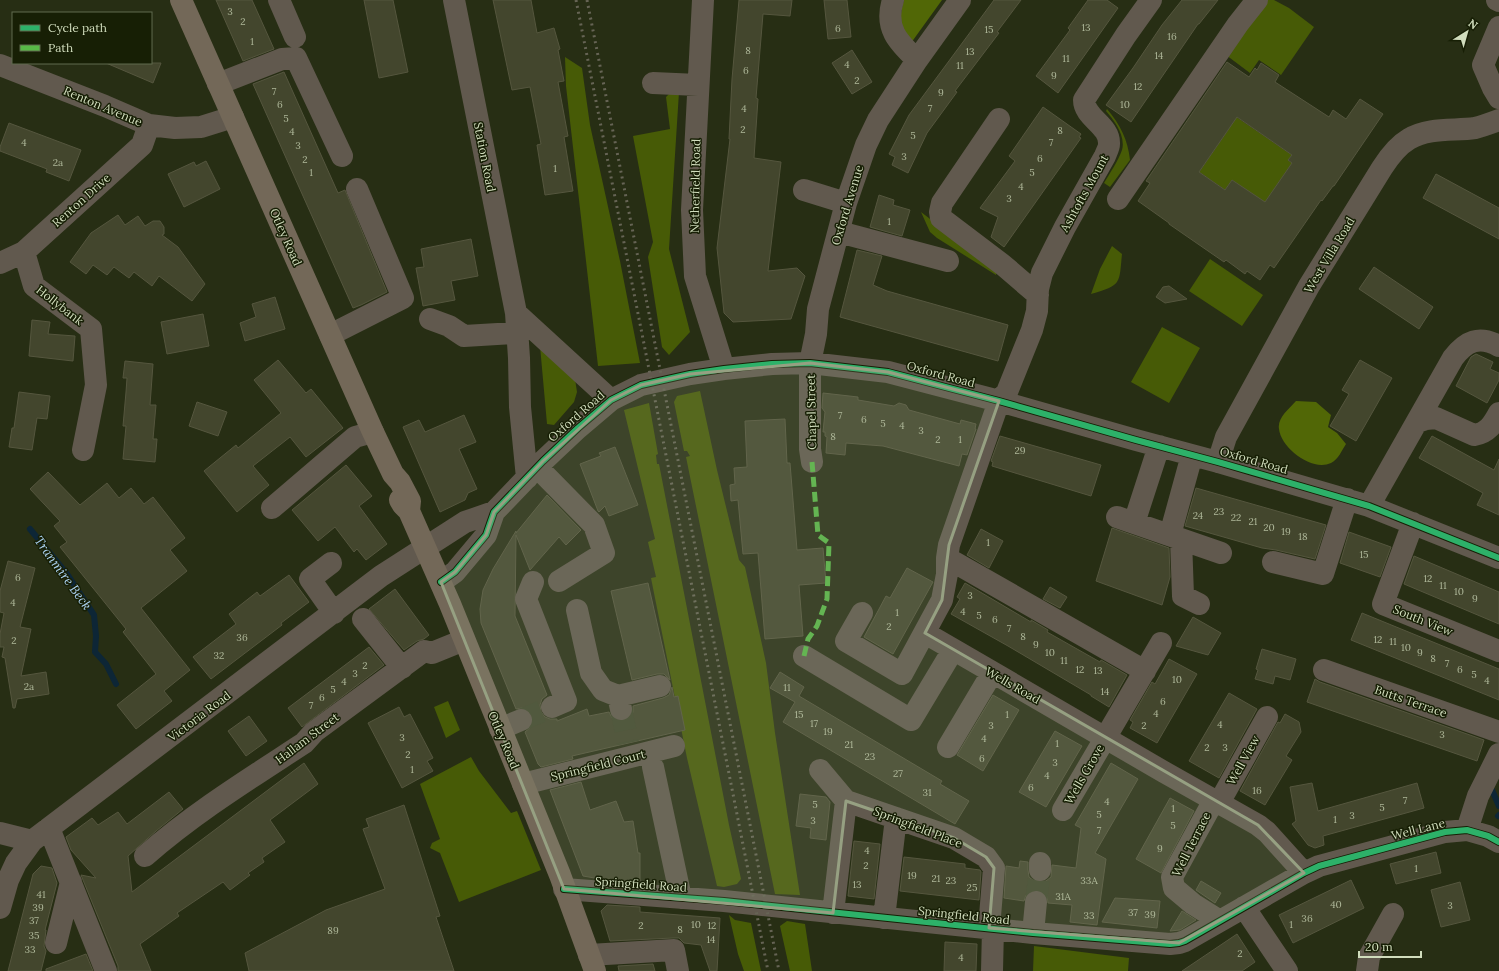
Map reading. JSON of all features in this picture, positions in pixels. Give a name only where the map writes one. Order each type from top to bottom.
[{"type":"main road","name":"Otley Road","points":[[181,0],[393,474],[394,485],[402,505],[409,510],[426,546],[564,889],[592,963]]},
{"type":"street","points":[[279,0],[295,37]]},
{"type":"street","name":"Station Road","points":[[454,0],[516,323],[519,358],[520,407],[536,468]]},
{"type":"street","name":"Netherfield Road","points":[[703,0],[692,210],[695,276],[724,369]]},
{"type":"street","points":[[893,0],[890,16],[894,35],[917,60]]},
{"type":"street","name":"Oxford Avenue","points":[[810,363],[816,334],[818,310],[846,203],[866,145],[878,120],[917,60],[960,0]]},
{"type":"street","name":"Ashtofts Mount","points":[[999,401],[1007,392],[1032,330],[1038,312],[1038,289],[1042,273],[1065,227],[1110,145],[1107,133],[1087,111],[1084,100],[1126,35],[1152,0]]},
{"type":"street","points":[[1118,199],[1238,24],[1257,0]]},
{"type":"street","points":[[1499,27],[1483,65],[1499,98]]},
{"type":"street","points":[[218,84],[282,59],[296,58],[342,156]]},
{"type":"street","name":"Renton Avenue","points":[[0,65],[149,125],[175,128],[201,127],[233,117]]},
{"type":"street","points":[[653,84],[698,85]]},
{"type":"street","points":[[999,119],[942,203],[940,212],[942,218],[1003,265],[1038,295]]},
{"type":"street","name":"West Villa Road","points":[[1218,462],[1226,437],[1309,286],[1382,168],[1393,153],[1410,138],[1420,134],[1476,128],[1499,120]]},
{"type":"street","name":"Renton Drive","points":[[0,262],[24,252],[142,145],[149,125]]},
{"type":"street","points":[[330,334],[403,298],[357,189]]},
{"type":"street","points":[[804,190],[846,203]]},
{"type":"street","points":[[839,232],[948,261]]},
{"type":"street","name":"Hollybank","points":[[24,252],[34,286],[91,329],[96,385],[82,450]]},
{"type":"street","points":[[430,319],[448,326],[466,345],[516,323],[620,395]]},
{"type":"street","points":[[1369,506],[1453,358],[1460,349],[1469,342],[1480,340],[1490,341],[1499,346]]},
{"type":"street","name":"Oxford Road","points":[[441,582],[455,572],[486,535],[494,512],[536,468],[578,428],[620,395],[641,385],[690,374],[772,364],[810,363],[888,372],[999,401],[1218,462],[1369,506],[1499,558]]},
{"type":"street","name":"Chapel Street","points":[[810,363],[810,449],[812,462]]},
{"type":"street","points":[[862,613],[846,641],[902,674],[942,600],[947,574],[949,544],[999,401]]},
{"type":"street","points":[[1417,422],[1436,418],[1474,435],[1487,431],[1492,426],[1499,413]]},
{"type":"street","points":[[272,508],[355,438],[373,432]]},
{"type":"street","points":[[1159,446],[1126,520],[1221,553]]},
{"type":"street","points":[[1192,455],[1175,537],[1183,596],[1199,604]]},
{"type":"street","points":[[536,468],[557,473],[606,524],[618,554]]},
{"type":"street","points":[[536,468],[594,525],[604,553],[559,581]]},
{"type":"street","points":[[1273,562],[1322,574],[1347,499]]},
{"type":"street","name":"Oxford Road","points":[[426,546],[465,522],[494,512]]},
{"type":"street","name":"South View","points":[[1413,523],[1383,604],[1499,651]]},
{"type":"street","name":"Victoria Road","points":[[0,908],[8,880],[16,863],[41,835],[382,576],[426,546]]},
{"type":"street","points":[[947,558],[1145,671]]},
{"type":"street","points":[[331,563],[310,579],[334,613]]},
{"type":"street","points":[[533,582],[526,599],[566,702],[552,707]]},
{"type":"street","points":[[577,610],[591,673],[603,690],[619,702],[660,686]]},
{"type":"street","points":[[364,618],[402,668]]},
{"type":"street","name":"Wells Road","points":[[925,633],[1258,825],[1267,832],[1304,873]]},
{"type":"street","name":"Hallam Street","points":[[145,856],[168,836],[200,812],[304,743],[314,732],[424,651],[432,653],[464,640]]},
{"type":"street","name":"Wells Grove","points":[[1063,810],[1161,643]]},
{"type":"street","points":[[804,656],[911,720],[953,650]]},
{"type":"street","name":"Hallam Street","points":[[327,737],[425,666],[431,661],[432,653]]},
{"type":"street","name":"Butts Terrace","points":[[1324,670],[1499,732]]},
{"type":"street","points":[[948,747],[992,673]]},
{"type":"street","name":"Well View","points":[[1216,802],[1267,717]]},
{"type":"street","points":[[500,729],[521,720]]},
{"type":"street","name":"Springfield Court","points":[[522,784],[630,750],[674,746]]},
{"type":"street","points":[[1467,830],[1478,796],[1499,754]]},
{"type":"street","points":[[653,767],[682,898]]},
{"type":"street","points":[[820,770],[846,801],[833,913]]},
{"type":"street","name":"Springfield Place","points":[[846,801],[954,838],[986,857],[994,868],[991,928],[992,971]]},
{"type":"street","name":"Well Terrace","points":[[1215,924],[1166,891],[1172,877],[1216,802]]},
{"type":"street","points":[[884,918],[896,818]]},
{"type":"street","name":"Well Lane","points":[[1342,860],[1445,832],[1467,830],[1488,836],[1499,842]]},
{"type":"street","points":[[0,833],[41,835],[71,882],[106,971]]},
{"type":"street","name":"Springfield Road","points":[[564,889],[724,901],[884,918],[1179,944],[1304,873],[1319,866],[1342,860]]},
{"type":"street","points":[[56,943],[71,882]]},
{"type":"street","points":[[1033,932],[1036,902]]},
{"type":"street","points":[[1244,907],[1287,971]]},
{"type":"street","points":[[1367,971],[1369,957],[1392,914]]},
{"type":"street","points":[[592,963],[674,950],[678,971]]},
{"type":"highlighted area","points":[[810,363],[888,372],[999,401],[949,545],[942,600],[925,633],[1258,825],[1304,873],[1179,943],[989,928],[994,868],[986,857],[954,838],[846,801],[833,913],[564,889],[441,582],[455,572],[486,535],[494,512],[543,461],[611,400],[641,385],[690,374]]},
{"type":"green space","points":[[904,0],[942,0],[911,43],[903,27],[901,18]]},
{"type":"green space","points":[[1264,0],[1274,0],[1289,8],[1314,27],[1281,75],[1259,60],[1250,73],[1226,55]]},
{"type":"green space","points":[[565,57],[582,68],[590,125],[620,261],[640,363],[598,366],[566,86]]},
{"type":"green space","points":[[672,91],[679,92],[669,249],[690,332],[669,355],[662,347],[648,257],[653,242],[633,136],[670,129],[666,97]]},
{"type":"green space","points":[[1107,109],[1116,120],[1123,133],[1130,160],[1110,187],[1104,183],[1114,167],[1123,145],[1121,134],[1106,111]]},
{"type":"green space","points":[[1229,112],[1292,155],[1288,160],[1292,163],[1270,224],[1243,188],[1232,180],[1225,190],[1199,172],[1230,127]]},
{"type":"green space","points":[[921,212],[997,270],[996,275],[937,238],[930,232]]},
{"type":"green space","points":[[1112,246],[1122,254],[1117,282],[1108,288],[1091,294],[1100,269]]},
{"type":"green space","points":[[1210,259],[1263,295],[1242,326],[1189,291]]},
{"type":"green space","points":[[1162,327],[1200,348],[1169,403],[1131,382]]},
{"type":"green space","points":[[540,346],[575,379],[577,392],[574,402],[554,425],[547,424]]},
{"type":"green space","points":[[700,391],[739,560],[745,567],[766,663],[775,733],[800,895],[775,894],[686,457],[690,456],[687,451],[684,451],[674,402],[677,396]]},
{"type":"green space","points":[[1296,401],[1316,402],[1331,415],[1328,427],[1337,433],[1346,444],[1333,462],[1323,465],[1307,461],[1285,444],[1279,429],[1280,421],[1284,414]]},
{"type":"green space","points":[[649,403],[658,454],[656,455],[657,464],[659,464],[729,825],[741,879],[737,884],[724,887],[717,886],[687,758],[651,578],[656,577],[648,542],[655,539],[624,410]]},
{"type":"green space","points":[[448,701],[460,730],[446,738],[434,707]]},
{"type":"green space","points":[[471,757],[479,771],[511,813],[517,811],[541,870],[459,902],[440,853],[430,848],[432,843],[440,839],[420,784]]},
{"type":"green space","points":[[729,915],[735,920],[751,923],[761,971],[744,971],[738,954]]},
{"type":"green space","points":[[787,921],[805,924],[812,971],[790,971],[780,926]]},
{"type":"green space","points":[[1034,946],[1129,958],[1128,971],[1033,971]]},
{"type":"building","points":[[216,0],[252,0],[274,49],[243,61]]},
{"type":"building","points":[[364,0],[393,0],[408,72],[379,78]]},
{"type":"building","points":[[493,0],[531,0],[537,33],[554,28],[560,49],[558,50],[564,81],[558,82],[568,136],[564,137],[573,191],[545,195],[537,145],[541,144],[530,87],[512,90]]},
{"type":"building","points":[[739,0],[792,0],[790,16],[763,14],[756,98],[758,99],[754,158],[781,162],[768,271],[797,268],[805,276],[791,319],[733,322],[724,313],[717,248],[730,139],[732,79]]},
{"type":"building","points":[[824,0],[847,0],[851,37],[828,39]]},
{"type":"building","points":[[994,0],[1021,0],[997,32],[999,33],[955,91],[957,92],[927,133],[908,173],[892,165],[895,157],[889,154],[909,115]]},
{"type":"building","points":[[1088,0],[1107,0],[1118,8],[1058,93],[1036,76],[1070,30],[1068,28]]},
{"type":"building","points":[[1182,0],[1218,0],[1198,24],[1131,122],[1106,105],[1162,25]]},
{"type":"building","points":[[852,50],[872,82],[852,94],[832,63]]},
{"type":"building","points":[[1227,62],[1249,77],[1255,68],[1257,70],[1261,63],[1279,75],[1275,82],[1329,117],[1333,110],[1346,119],[1360,99],[1383,114],[1334,186],[1322,201],[1321,200],[1274,268],[1270,265],[1260,280],[1247,271],[1245,274],[1226,260],[1224,262],[1138,201],[1150,183],[1146,181]],"holes":[[[1237,117],[1292,155],[1288,160],[1292,163],[1265,202],[1232,180],[1225,190],[1199,172]]]},
{"type":"building","points":[[161,63],[153,83],[108,64]]},
{"type":"building","points":[[284,72],[338,193],[345,190],[387,292],[353,308],[253,84]]},
{"type":"building","points":[[1043,107],[1081,134],[1079,137],[1081,138],[1004,247],[991,237],[998,217],[980,208],[1015,161],[1009,156]]},
{"type":"building","points":[[9,123],[81,150],[69,181],[46,172],[47,169],[0,151],[0,147]]},
{"type":"building","points":[[206,161],[220,189],[184,207],[168,174],[194,162],[196,166]]},
{"type":"building","points":[[1436,174],[1499,208],[1499,239],[1423,198]]},
{"type":"building","points":[[879,195],[894,200],[893,205],[910,210],[902,236],[870,227]]},
{"type":"building","points":[[118,215],[125,225],[138,216],[145,226],[153,221],[160,221],[164,227],[164,234],[162,235],[178,247],[205,284],[192,301],[159,276],[152,286],[134,272],[129,278],[114,267],[107,275],[93,265],[86,274],[70,262],[91,233]]},
{"type":"building","points":[[471,239],[478,276],[451,281],[455,300],[423,306],[416,268],[424,267],[421,249]]},
{"type":"building","points":[[857,250],[882,256],[873,285],[887,291],[1008,325],[998,361],[840,317]]},
{"type":"building","points":[[1374,267],[1433,307],[1419,329],[1359,289]]},
{"type":"building","points":[[1169,286],[1187,299],[1165,303],[1156,297],[1163,287]]},
{"type":"building","points":[[275,297],[285,329],[245,341],[240,323],[256,317],[252,304]]},
{"type":"building","points":[[203,314],[209,346],[167,354],[161,322]]},
{"type":"building","points":[[32,320],[50,322],[48,334],[75,336],[73,361],[29,356]]},
{"type":"building","points":[[1476,354],[1493,362],[1490,369],[1499,373],[1499,380],[1487,403],[1456,386],[1471,357]]},
{"type":"building","points":[[278,360],[306,393],[311,389],[343,428],[306,457],[290,437],[253,466],[269,485],[237,512],[204,471],[236,445],[238,448],[281,413],[254,380]]},
{"type":"building","points":[[1360,360],[1392,378],[1356,441],[1330,426],[1349,394],[1342,390]]},
{"type":"building","points":[[125,361],[153,364],[150,405],[156,405],[153,439],[157,439],[155,462],[123,459],[126,426],[123,426],[127,378],[123,378]]},
{"type":"building","points":[[19,392],[50,396],[47,419],[37,418],[32,450],[9,447],[12,428],[14,428]]},
{"type":"building","points":[[823,393],[858,397],[858,400],[894,406],[899,403],[906,405],[909,410],[960,424],[961,420],[976,424],[976,429],[967,455],[962,454],[959,466],[883,446],[846,443],[845,455],[826,453],[827,437],[825,436],[825,432],[823,432],[825,412],[822,408]]},
{"type":"building","points":[[197,402],[227,412],[218,436],[189,426]]},
{"type":"building","points":[[464,415],[476,442],[459,449],[477,489],[468,493],[465,500],[440,512],[403,427],[419,420],[425,432]]},
{"type":"building","points":[[785,419],[787,463],[790,463],[797,550],[823,548],[826,583],[799,585],[803,636],[765,639],[758,553],[743,554],[738,500],[731,501],[730,485],[735,484],[734,468],[747,467],[745,421]]},
{"type":"building","points":[[1000,436],[1101,465],[1091,496],[992,466],[993,462],[991,461]]},
{"type":"building","points":[[1432,436],[1494,470],[1499,459],[1499,515],[1477,505],[1483,493],[1419,458]]},
{"type":"building","points":[[615,447],[638,505],[609,516],[605,506],[599,512],[598,511],[580,464],[601,456],[599,453]]},
{"type":"building","points":[[346,465],[372,496],[359,506],[387,544],[366,560],[357,549],[354,552],[335,527],[318,541],[292,510]]},
{"type":"building","points":[[48,472],[80,505],[107,483],[119,498],[131,488],[144,504],[153,497],[185,538],[170,550],[187,571],[141,608],[190,670],[164,691],[172,701],[136,729],[117,705],[156,674],[123,632],[126,629],[60,547],[67,542],[54,526],[60,521],[30,489]]},
{"type":"building","points":[[1196,488],[1326,525],[1315,559],[1262,548],[1185,526]]},
{"type":"building","points":[[547,495],[581,530],[566,545],[559,537],[530,570],[516,535],[515,616],[547,695],[542,699],[540,705],[541,712],[545,717],[557,719],[557,721],[587,709],[589,716],[609,712],[612,718],[618,721],[623,721],[630,718],[633,712],[633,706],[663,698],[669,695],[672,687],[674,697],[678,696],[685,730],[572,756],[573,759],[541,767],[538,764],[525,732],[531,727],[533,715],[528,710],[522,708],[516,709],[481,623],[480,609],[483,590],[493,569],[516,531],[516,533]]},
{"type":"building","points":[[1112,528],[1169,548],[1170,577],[1162,605],[1096,581]]},
{"type":"building","points":[[981,529],[1003,541],[989,568],[967,555]]},
{"type":"building","points":[[1349,532],[1391,547],[1380,577],[1340,563]]},
{"type":"building","points":[[1414,556],[1499,592],[1499,624],[1404,584]]},
{"type":"building","points":[[8,561],[35,568],[20,627],[31,629],[21,676],[46,672],[49,694],[17,699],[15,708],[13,708],[5,658],[2,657],[4,647],[0,647],[0,634],[4,613],[0,612],[0,591]]},
{"type":"building","points":[[907,568],[933,582],[893,654],[864,637],[886,596],[890,598]]},
{"type":"building","points":[[289,575],[309,602],[281,623],[282,625],[211,679],[193,657],[236,624],[229,614],[257,592],[260,596]]},
{"type":"building","points":[[648,583],[670,680],[664,674],[657,674],[632,680],[611,591]]},
{"type":"building","points":[[965,583],[1031,622],[1031,620],[1048,630],[1047,632],[1100,662],[1101,660],[1127,675],[1109,707],[1008,646],[951,614],[960,599],[957,597]]},
{"type":"building","points":[[1050,587],[1067,597],[1060,608],[1043,599]]},
{"type":"building","points":[[395,589],[429,635],[404,650],[369,609]]},
{"type":"building","points":[[1362,613],[1499,669],[1499,700],[1351,640]]},
{"type":"building","points":[[1193,617],[1221,633],[1208,655],[1176,646]]},
{"type":"building","points":[[369,647],[384,665],[302,727],[288,708]]},
{"type":"building","points":[[1262,649],[1296,659],[1290,680],[1275,676],[1273,684],[1255,679],[1258,670],[1256,669]]},
{"type":"building","points":[[1169,659],[1197,674],[1157,743],[1130,728],[1133,722],[1130,720],[1152,682],[1155,684]]},
{"type":"building","points":[[780,672],[804,687],[799,696],[942,781],[940,784],[969,801],[955,824],[783,722],[795,702],[770,688]]},
{"type":"building","points":[[1315,679],[1484,740],[1477,761],[1307,702]]},
{"type":"building","points":[[1229,693],[1257,709],[1219,778],[1189,761]]},
{"type":"building","points":[[993,695],[1019,710],[983,771],[957,755]]},
{"type":"building","points":[[399,707],[404,717],[410,714],[433,758],[427,761],[433,771],[402,788],[368,723]]},
{"type":"building","points":[[1285,714],[1299,722],[1301,732],[1286,756],[1292,760],[1265,805],[1240,791],[1278,722],[1280,723]]},
{"type":"building","points":[[249,716],[267,741],[246,756],[228,731]]},
{"type":"building","points":[[1055,731],[1082,746],[1046,807],[1019,792]]},
{"type":"building","points":[[304,763],[318,784],[270,820],[285,842],[262,858],[264,862],[248,873],[250,875],[230,890],[223,882],[177,913],[179,916],[140,944],[151,971],[118,971],[118,966],[81,875],[96,878],[71,850],[66,837],[92,818],[98,825],[118,812],[127,824],[169,792],[183,809],[128,856],[132,892]]},
{"type":"building","points":[[1111,763],[1138,779],[1095,853],[1106,859],[1097,925],[1070,922],[1072,905],[1048,903],[1047,896],[1038,890],[1030,891],[1026,895],[1024,901],[1004,898],[1006,866],[1019,868],[1020,861],[1028,862],[1029,877],[1034,881],[1040,882],[1046,881],[1051,877],[1052,865],[1076,868],[1081,828],[1075,825]]},
{"type":"building","points":[[581,782],[590,810],[616,801],[624,822],[633,821],[638,853],[640,853],[640,882],[606,880],[583,876],[550,790]]},
{"type":"building","points":[[1312,783],[1318,811],[1417,783],[1424,808],[1323,836],[1324,845],[1315,848],[1308,845],[1292,824],[1296,821],[1290,787]]},
{"type":"building","points":[[800,794],[826,797],[830,802],[826,840],[810,838],[811,828],[796,826]]},
{"type":"building","points":[[1170,798],[1194,811],[1161,873],[1136,859]]},
{"type":"building","points":[[404,805],[440,916],[436,917],[454,971],[249,971],[245,953],[326,910],[385,889],[363,829],[369,827],[366,819]]},
{"type":"building","points":[[854,841],[880,844],[874,899],[848,896]]},
{"type":"building","points":[[1436,852],[1441,873],[1396,884],[1390,864]]},
{"type":"building","points":[[904,857],[965,864],[965,868],[980,870],[979,900],[900,891]]},
{"type":"building","points":[[41,866],[52,868],[57,883],[45,930],[44,946],[46,951],[41,971],[8,971],[33,874]]},
{"type":"building","points":[[1351,880],[1364,908],[1293,943],[1279,915]]},
{"type":"building","points":[[1201,881],[1221,893],[1215,903],[1196,890]]},
{"type":"building","points":[[1460,882],[1470,920],[1441,927],[1431,890]]},
{"type":"building","points":[[1115,898],[1160,901],[1157,928],[1102,922]]},
{"type":"building","points":[[607,905],[640,907],[640,912],[720,918],[717,971],[710,971],[701,945],[684,943],[679,938],[610,941],[601,911]]},
{"type":"building","points":[[1182,911],[1196,920],[1180,930],[1170,931]]},
{"type":"building","points":[[1237,934],[1255,962],[1242,971],[1182,971]]},
{"type":"building","points":[[945,942],[977,944],[976,971],[944,971]]},
{"type":"building","points":[[86,954],[93,971],[46,971],[46,969]]},
{"type":"building","points":[[653,964],[655,971],[619,971],[618,966]]},
{"type":"waterway","name":"Tranmire Beck","points":[[30,529],[67,574],[94,615],[96,636],[95,652],[106,664],[116,684]]},
{"type":"waterway","points":[[1492,790],[1499,806]]},
{"type":"tunnel","points":[[521,720],[552,707]]},
{"type":"tunnel","points":[[621,709],[628,743]]},
{"type":"tunnel","points":[[1036,902],[1040,870]]},
{"type":"railway","points":[[576,0],[768,971]]},
{"type":"railway","points":[[587,0],[779,971]]},
{"type":"marked path","points":[[804,656],[808,639],[817,626],[827,599],[829,543],[818,535],[812,462]]},
{"type":"cycle path","points":[[441,582],[455,572],[486,535],[494,512],[543,461],[611,400],[641,385],[690,374],[772,364],[810,363],[888,372],[999,401],[1218,462],[1369,506],[1499,558]]},
{"type":"cycle path","points":[[564,889],[724,901],[1033,933],[1170,944],[1185,941],[1304,873],[1319,866],[1445,832],[1467,830],[1488,836],[1499,842]]}]
